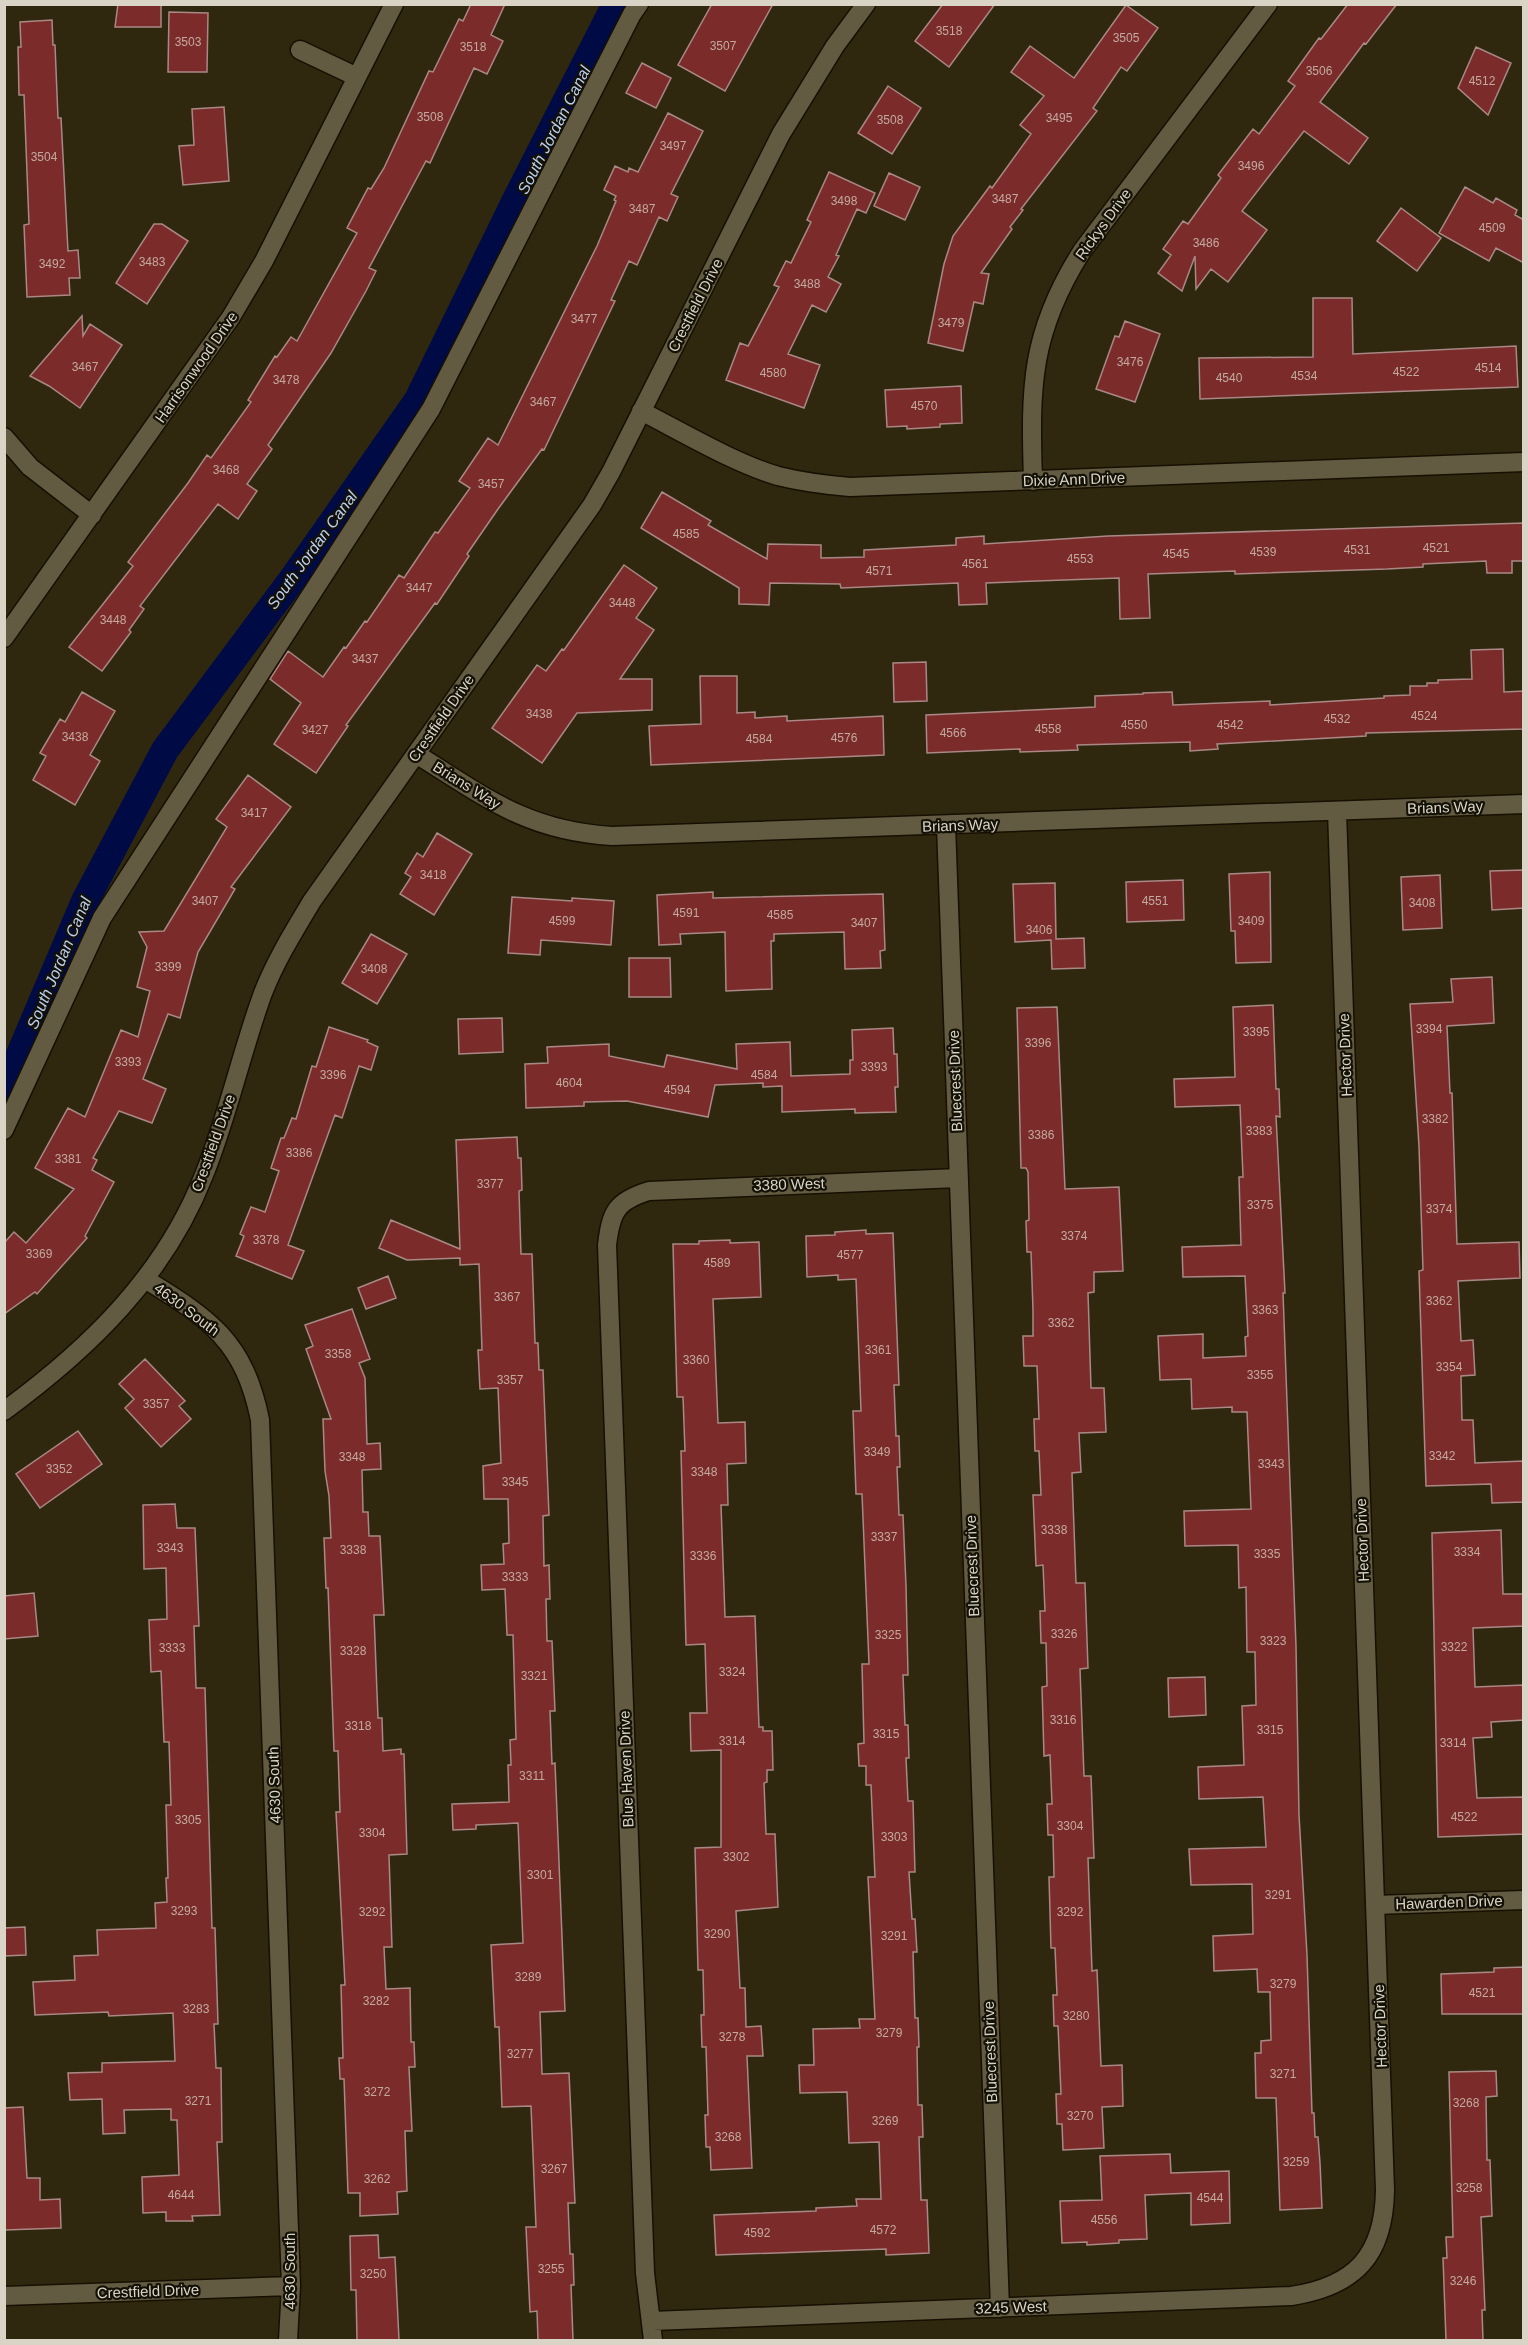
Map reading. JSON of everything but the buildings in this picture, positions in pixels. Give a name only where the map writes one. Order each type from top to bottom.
[{"type":"street","name":"Harrisonwood Drive","points":[[4,638],[214,344],[243,298],[394,4]]},
{"type":"street","points":[[4,1130],[102,918],[431,409],[639,4]]},
{"type":"street","name":"Crestfield Drive","points":[[4,1411],[75,1356],[125,1305],[177,1230],[204,1176],[264,992],[278,960],[312,901],[592,505],[611,472],[782,134],[829,55],[866,4]]},
{"type":"street","name":"Rickys Drive","points":[[1033,481],[1031,409],[1033,384],[1041,338],[1058,294],[1082,251],[1268,4]]},
{"type":"street","points":[[300,50],[357,77]]},
{"type":"street","name":"Dixie Ann Drive","points":[[641,411],[752,466],[801,481],[850,487],[1524,462]]},
{"type":"street","points":[[4,437],[30,466],[92,515]]},
{"type":"street","name":"Brians Way","points":[[416,754],[473,791],[513,813],[548,826],[591,835],[633,837],[1524,804]]},
{"type":"street","name":"Hector Drive","points":[[1337,811],[1385,2206],[1379,2237],[1372,2252],[1362,2264]]},
{"type":"street","name":"Bluecrest Drive","points":[[945,825],[1000,2308]]},
{"type":"street","name":"3380 West","points":[[623,1201],[636,1195],[663,1189],[958,1178]]},
{"type":"street","name":"Blue Haven Drive","points":[[623,1201],[614,1214],[607,1245],[645,2273],[653,2340]]},
{"type":"street","name":"4630 South","points":[[145,1279],[197,1312],[227,1340],[248,1374],[260,1420],[291,2286],[288,2340]]},
{"type":"street","name":"Hawarden Drive","points":[[1375,1905],[1524,1900]]},
{"type":"street","name":"3245 West","points":[[652,2321],[1291,2296],[1307,2294],[1337,2282],[1362,2264]]},
{"type":"street","name":"Crestfield Drive","points":[[4,2296],[291,2286]]},
{"type":"waterway","name":"South Jordan Canal","points":[[4,1092],[85,901],[165,750],[294,577],[418,400],[616,4]]}]
